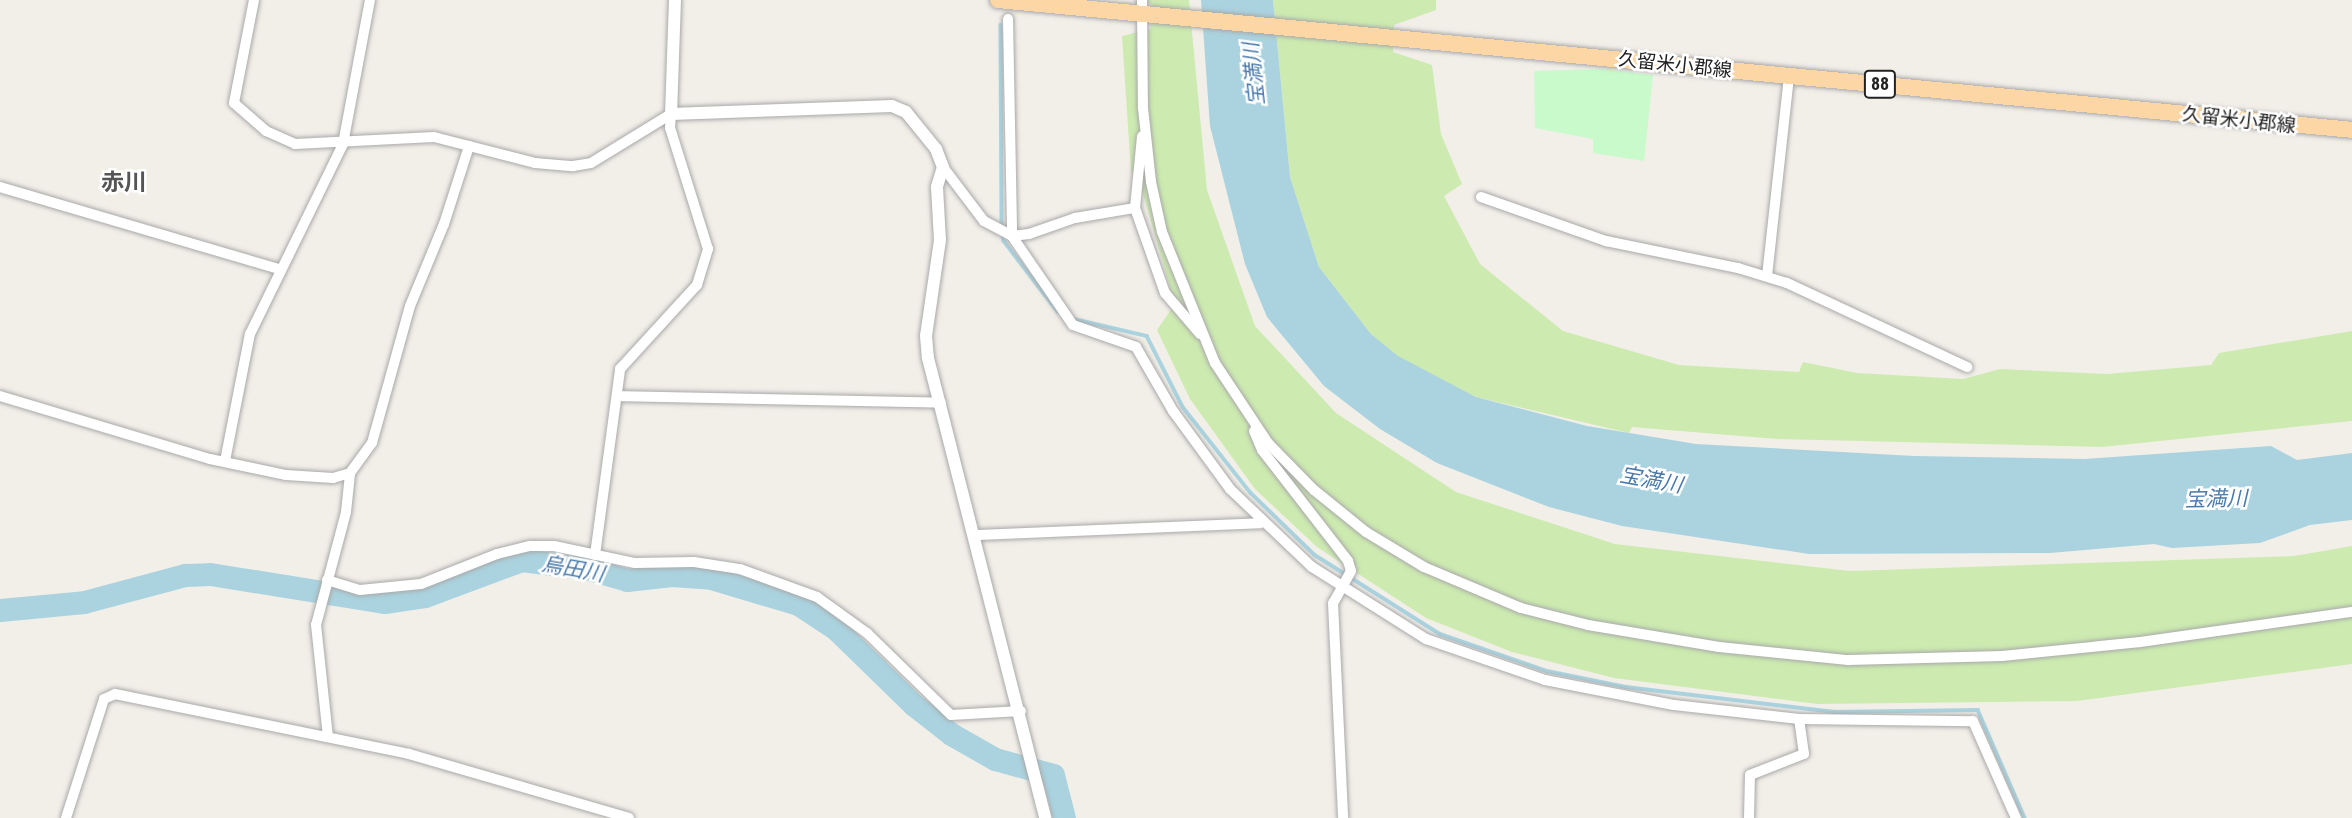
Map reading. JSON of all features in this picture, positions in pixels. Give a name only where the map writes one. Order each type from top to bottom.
[{"type":"main road","name":"久留米小郡線","points":[[998,0],[1144,10],[1401,38],[2352,130]]},
{"type":"street","points":[[254,0],[234,103],[282,140],[343,144],[408,136],[469,146],[535,163],[582,165],[671,114],[892,106],[906,112],[936,149],[943,167],[994,227],[1012,236],[1066,310],[1073,326],[1136,347],[1203,456],[1261,523],[1338,587],[1426,639],[1545,680],[1674,705],[1799,719],[1973,721],[2016,818]]},
{"type":"street","points":[[225,461],[250,334],[278,269],[343,144],[370,0]]},
{"type":"street","points":[[595,555],[620,369],[697,285],[708,248],[670,128],[675,0]]},
{"type":"street","points":[[1144,10],[1144,126],[1135,208],[1165,293],[1202,335]]},
{"type":"street","points":[[1008,19],[1012,236]]},
{"type":"street","points":[[1767,276],[1789,76]]},
{"type":"street","points":[[1144,126],[1161,232],[1202,335],[1249,417],[1262,450],[1307,514],[1348,561],[1351,571],[1338,587],[1333,603],[1343,818]]},
{"type":"street","points":[[328,737],[315,640],[326,583],[346,512],[350,473],[372,443],[410,306],[444,224],[469,146]]},
{"type":"street","points":[[943,167],[937,187],[938,266],[926,336],[1033,759],[1045,818]]},
{"type":"street","points":[[0,187],[278,269]]},
{"type":"street","points":[[1481,197],[1606,241],[1767,276],[1967,367]]},
{"type":"street","points":[[1012,236],[1075,218],[1135,208]]},
{"type":"street","points":[[0,396],[225,461],[286,475],[332,478],[350,473]]},
{"type":"street","points":[[618,396],[941,402]]},
{"type":"street","points":[[1249,417],[1322,497],[1366,531],[1424,567],[1521,608],[1642,636],[1834,659],[2002,656],[2140,642],[2352,612]]},
{"type":"street","points":[[977,535],[1261,523]]},
{"type":"street","points":[[326,583],[360,590],[390,590],[421,584],[497,554],[530,546],[554,546],[635,563],[712,564],[771,578],[817,597],[867,634],[951,715],[1021,711]]},
{"type":"street","points":[[66,818],[108,695],[328,737],[449,764],[629,818]]},
{"type":"street","points":[[1749,818],[1750,775],[1804,754],[1799,719]]},
{"type":"green space","points":[[1143,0],[1189,0],[1207,190],[1255,326],[1336,413],[1456,492],[1615,544],[1850,571],[2294,556],[2352,546],[2352,664],[2077,701],[1817,704],[1614,678],[1512,652],[1426,618],[1317,547],[1255,489],[1190,399],[1157,330],[1175,304],[1143,194],[1131,172],[1122,36],[1151,29],[1153,5]]},
{"type":"green space","points":[[1273,0],[1436,0],[1436,10],[1394,25],[1393,52],[1432,65],[1441,134],[1462,184],[1444,196],[1480,264],[1563,331],[1679,365],[1799,372],[1803,362],[1857,373],[1963,379],[2000,369],[2107,374],[2211,365],[2219,353],[2352,331],[2352,421],[2102,447],[1777,439],[1632,427],[1629,433],[1476,397],[1398,357],[1371,334],[1319,267],[1290,177]]},
{"type":"green space","points":[[1602,69],[1653,75],[1644,161],[1593,153],[1593,139],[1535,128],[1534,71]]},
{"type":"water","name":"宝満川","points":[[1201,0],[1273,0],[1290,177],[1319,267],[1371,334],[1398,356],[1476,397],[1587,426],[1696,444],[1914,456],[2084,459],[2271,446],[2297,460],[2352,453],[2352,520],[2310,525],[2260,543],[2172,548],[2154,544],[2050,553],[1809,554],[1622,526],[1549,507],[1437,463],[1380,429],[1324,386],[1267,317],[1245,264],[1210,126]]},
{"type":"waterway","points":[[1001,25],[1002,231],[1004,241],[1058,312]]},
{"type":"waterway","points":[[1074,319],[1147,336],[1183,407],[1251,493],[1315,555],[1440,634],[1547,671],[1626,687],[1835,712],[1978,710],[2025,818]]},
{"type":"waterway","name":"烏田川","points":[[0,610],[84,602],[185,575],[210,574],[384,602],[425,596],[522,560],[589,569],[627,580],[672,575],[711,578],[798,604],[836,629],[914,705],[951,734],[995,759],[1053,775],[1064,818]]},
{"type":"district","name":"赤川","points":[[124,183]]}]
